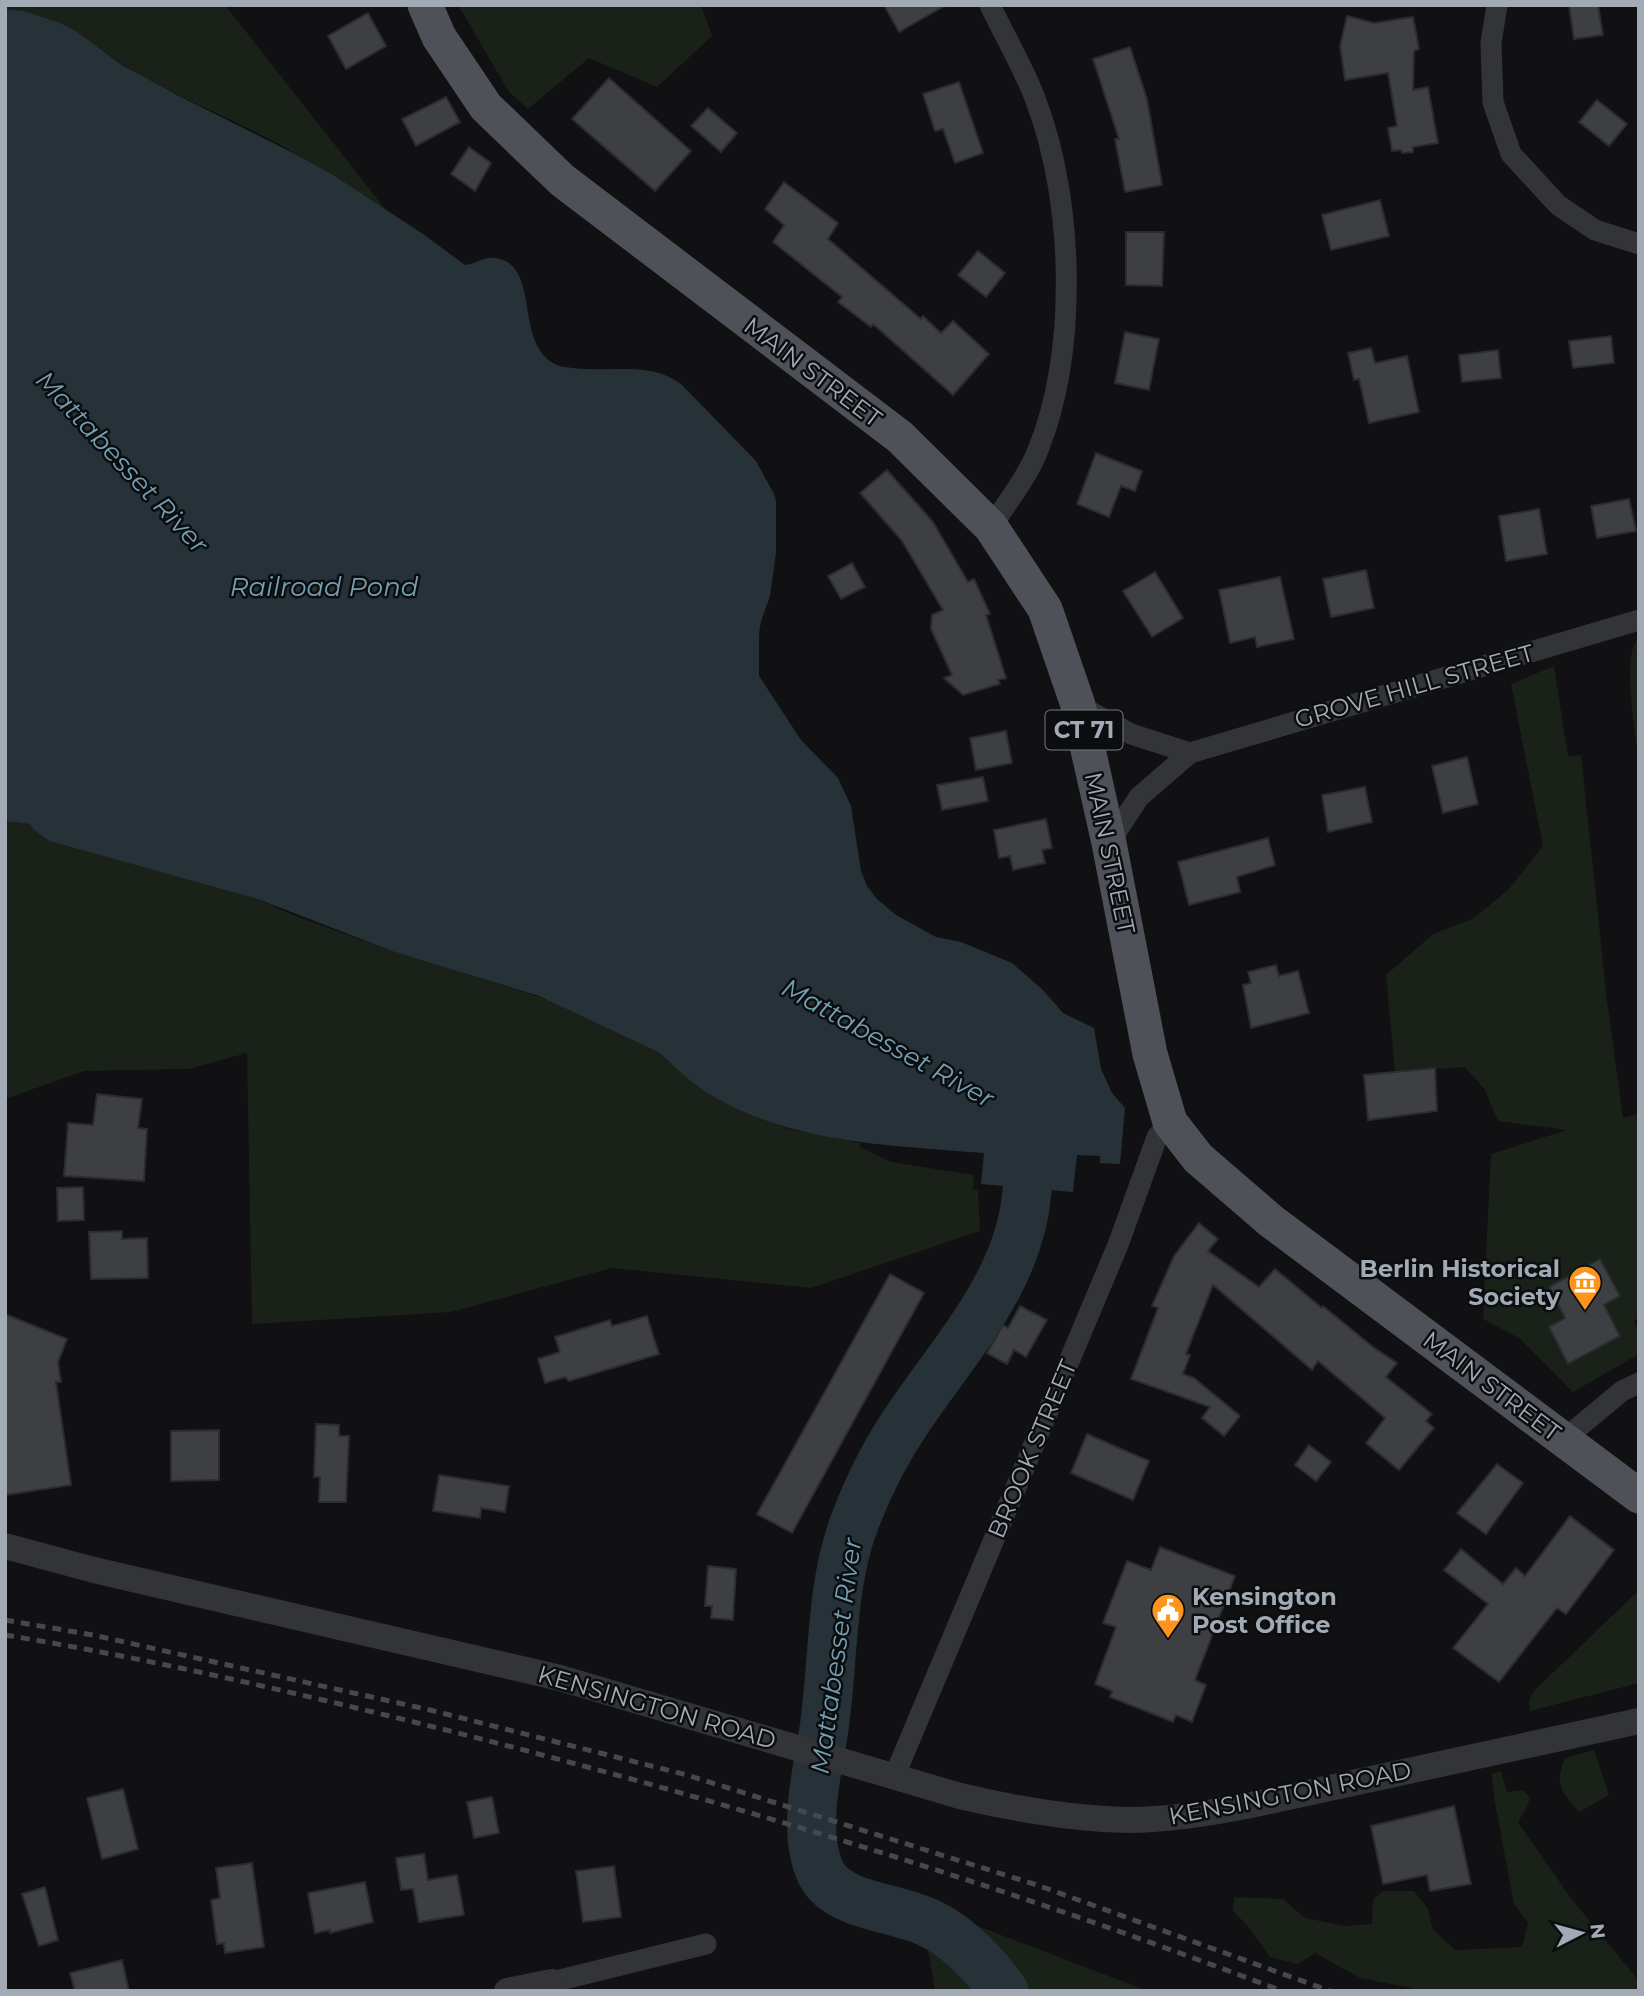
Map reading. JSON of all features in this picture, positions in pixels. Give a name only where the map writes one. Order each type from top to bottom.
[{"type":"main road","name":"MAIN STREET","points":[[425,5],[439,37],[486,107],[562,180],[900,438],[991,527],[1045,609],[1078,705],[1109,843],[1150,1054],[1170,1122],[1198,1158],[1271,1221],[1639,1496]]},
{"type":"street","points":[[990,5],[1036,100],[1053,155],[1062,209],[1066,267],[1064,336],[1054,397],[1038,452],[991,527]]},
{"type":"street","points":[[1497,5],[1491,43],[1493,102],[1511,154],[1558,205],[1594,230],[1639,244]]},
{"type":"street","name":"GROVE HILL STREET","points":[[1109,843],[1139,797],[1190,753],[1639,620]]},
{"type":"street","points":[[1078,705],[1130,734],[1190,753]]},
{"type":"street","name":"BROOK STREET","points":[[894,1777],[1118,1245],[1157,1137],[1170,1122]]},
{"type":"street","points":[[1563,1440],[1622,1391],[1639,1383]]},
{"type":"street","name":"KENSINGTON ROAD","points":[[5,1546],[94,1570],[561,1678],[960,1796],[1026,1811],[1128,1820],[1163,1818],[1251,1805],[1639,1721]]},
{"type":"street","points":[[507,1991],[553,1986],[706,1944]]},
{"type":"shaded area","points":[[5,5],[225,5],[386,210],[300,156],[147,79],[63,26],[26,12],[5,9]]},
{"type":"shaded area","points":[[458,5],[701,5],[712,36],[657,87],[589,58],[528,109],[509,92]]},
{"type":"shaded area","points":[[1639,637],[1638,748],[1630,672],[1634,645]]},
{"type":"shaded area","points":[[1554,666],[1568,756],[1581,755],[1607,1000],[1623,1118],[1639,1114],[1639,1318],[1634,1320],[1639,1334],[1639,1354],[1573,1392],[1519,1338],[1483,1319],[1491,1154],[1567,1130],[1498,1121],[1485,1090],[1465,1067],[1395,1072],[1386,975],[1433,934],[1474,918],[1509,889],[1543,846],[1511,684]],"holes":[[[1600,1260],[1620,1296],[1604,1305],[1620,1336],[1569,1364],[1549,1328],[1565,1318],[1549,1287]]]},
{"type":"shaded area","points":[[5,821],[30,824],[34,830],[258,899],[293,915],[392,951],[548,1000],[660,1053],[701,1089],[749,1114],[789,1129],[860,1143],[860,1147],[891,1162],[974,1175],[973,1189],[978,1190],[980,1231],[811,1288],[612,1268],[451,1312],[252,1324],[247,1053],[189,1069],[84,1071],[5,1099]]},
{"type":"shaded area","points":[[1639,1590],[1639,1683],[1530,1711],[1529,1701],[1534,1691]]},
{"type":"shaded area","points":[[1594,1750],[1609,1795],[1579,1812],[1561,1787],[1560,1774],[1565,1758]]},
{"type":"shaded area","points":[[1501,1771],[1507,1792],[1523,1790],[1530,1798],[1518,1822],[1570,1897],[1639,1981],[1639,1991],[1427,1991],[1360,1978],[1315,1953],[1298,1964],[1270,1957],[1248,1926],[1233,1911],[1234,1897],[1283,1899],[1305,1918],[1345,1926],[1372,1924],[1373,1900],[1383,1891],[1414,1891],[1428,1909],[1433,1930],[1456,1950],[1522,1947],[1528,1923],[1514,1904],[1494,1798],[1492,1774]]},
{"type":"shaded area","points":[[920,1904],[1148,1991],[935,1991]]},
{"type":"water","name":"Railroad Pond","points":[[5,9],[24,11],[60,23],[77,32],[122,65],[333,175],[465,265],[491,258],[509,263],[518,274],[523,288],[534,338],[541,352],[553,363],[563,367],[587,369],[644,370],[670,377],[682,385],[756,461],[776,501],[776,552],[770,596],[759,634],[759,676],[801,740],[838,778],[851,806],[861,871],[867,886],[877,899],[896,915],[936,937],[961,942],[1012,963],[1043,990],[1063,1013],[1094,1028],[1101,1069],[1112,1093],[1125,1108],[1120,1164],[1100,1163],[1100,1156],[1077,1155],[1073,1192],[981,1184],[984,1153],[842,1139],[774,1123],[741,1111],[709,1094],[660,1053],[539,996],[392,951],[258,899],[50,841],[30,824],[5,821]]},
{"type":"building","points":[[884,5],[946,5],[899,32]]},
{"type":"building","points":[[1569,5],[1598,5],[1603,35],[1574,39]]},
{"type":"building","points":[[368,13],[386,46],[346,69],[328,36]]},
{"type":"building","points":[[1347,16],[1374,23],[1413,17],[1419,49],[1414,51],[1413,90],[1428,87],[1438,143],[1413,147],[1413,152],[1392,151],[1388,128],[1397,126],[1388,73],[1345,80],[1340,46]]},
{"type":"building","points":[[1130,47],[1147,99],[1162,185],[1125,192],[1115,139],[1119,139],[1093,59]]},
{"type":"building","points":[[609,78],[691,151],[655,191],[572,119]]},
{"type":"building","points":[[959,82],[983,153],[955,163],[943,129],[935,131],[923,94]]},
{"type":"building","points":[[446,97],[460,122],[416,146],[402,119]]},
{"type":"building","points":[[1597,100],[1627,124],[1609,146],[1579,122]]},
{"type":"building","points":[[708,108],[737,133],[721,152],[691,126]]},
{"type":"building","points":[[469,147],[491,163],[475,191],[451,174]]},
{"type":"building","points":[[784,182],[838,223],[828,239],[921,319],[923,316],[941,333],[953,321],[989,354],[953,395],[873,324],[871,327],[838,302],[842,297],[773,242],[784,225],[765,209]]},
{"type":"building","points":[[1380,200],[1389,236],[1331,250],[1322,215]]},
{"type":"building","points":[[1126,232],[1164,232],[1162,286],[1126,285]]},
{"type":"building","points":[[978,251],[1005,273],[986,297],[958,275]]},
{"type":"building","points":[[1125,332],[1159,339],[1149,390],[1115,383]]},
{"type":"building","points":[[1611,336],[1614,363],[1573,368],[1569,341]]},
{"type":"building","points":[[1371,348],[1375,363],[1407,356],[1419,412],[1369,423],[1359,379],[1354,380],[1348,353]]},
{"type":"building","points":[[1498,350],[1501,378],[1462,382],[1459,355]]},
{"type":"building","points":[[1096,453],[1142,471],[1135,491],[1121,486],[1109,517],[1077,504]]},
{"type":"building","points":[[887,470],[933,522],[968,582],[974,579],[990,614],[986,615],[1006,678],[998,680],[1000,684],[963,695],[944,678],[952,675],[931,629],[932,615],[943,610],[902,541],[860,493]]},
{"type":"building","points":[[1629,499],[1636,531],[1597,538],[1591,506]]},
{"type":"building","points":[[1539,509],[1547,554],[1506,561],[1499,516]]},
{"type":"building","points":[[852,563],[865,587],[841,599],[828,576]]},
{"type":"building","points":[[1366,570],[1374,608],[1331,617],[1323,579]]},
{"type":"building","points":[[1155,572],[1183,618],[1152,637],[1123,591]]},
{"type":"building","points":[[1280,577],[1294,639],[1257,647],[1255,637],[1230,643],[1219,590]]},
{"type":"building","points":[[1006,731],[1012,763],[976,770],[970,738]]},
{"type":"building","points":[[1467,757],[1478,804],[1443,813],[1432,766]]},
{"type":"building","points":[[983,777],[988,801],[942,810],[937,785]]},
{"type":"building","points":[[1365,787],[1372,822],[1328,832],[1322,795]]},
{"type":"building","points":[[1046,819],[1052,848],[1042,850],[1045,863],[1013,870],[1010,856],[999,858],[994,830]]},
{"type":"building","points":[[1268,838],[1275,865],[1237,877],[1240,892],[1189,905],[1178,862]]},
{"type":"building","points":[[1276,965],[1279,976],[1298,971],[1309,1013],[1251,1028],[1243,985],[1251,983],[1248,972]]},
{"type":"building","points":[[1435,1068],[1437,1111],[1368,1120],[1364,1075]]},
{"type":"building","points":[[97,1094],[142,1099],[138,1128],[147,1129],[144,1181],[64,1176],[68,1123],[93,1125]]},
{"type":"building","points":[[83,1187],[84,1220],[58,1221],[57,1188]]},
{"type":"building","points":[[1199,1223],[1218,1239],[1208,1251],[1259,1287],[1275,1269],[1322,1308],[1323,1306],[1397,1363],[1386,1377],[1432,1414],[1426,1421],[1434,1428],[1399,1470],[1366,1443],[1385,1418],[1318,1361],[1312,1370],[1213,1285],[1186,1354],[1190,1355],[1183,1374],[1194,1378],[1240,1416],[1224,1436],[1202,1418],[1210,1407],[1131,1379],[1158,1308],[1152,1306],[1174,1256]]},
{"type":"building","points":[[122,1231],[122,1239],[147,1238],[148,1278],[91,1279],[89,1232]]},
{"type":"building","name":"Berlin Historical Society","points":[[1600,1259],[1620,1296],[1604,1305],[1620,1336],[1568,1364],[1549,1327],[1565,1318],[1549,1287]]},
{"type":"building","points":[[890,1274],[924,1293],[792,1533],[757,1514]]},
{"type":"building","points":[[1020,1306],[1047,1320],[1026,1357],[1014,1350],[1007,1364],[987,1353],[1003,1325],[1008,1328]]},
{"type":"building","points":[[5,1314],[67,1339],[58,1362],[61,1382],[56,1382],[71,1485],[5,1495]]},
{"type":"building","points":[[647,1316],[659,1354],[569,1381],[565,1377],[545,1383],[538,1359],[560,1352],[555,1337],[610,1320],[612,1326]]},
{"type":"building","points":[[316,1424],[339,1425],[339,1436],[349,1436],[346,1502],[319,1502],[320,1477],[314,1477]]},
{"type":"building","points":[[219,1430],[219,1480],[171,1481],[171,1431]]},
{"type":"building","points":[[1087,1434],[1149,1461],[1133,1500],[1071,1473]]},
{"type":"building","points":[[1309,1445],[1331,1462],[1316,1481],[1295,1465]]},
{"type":"building","points":[[1497,1464],[1523,1483],[1486,1534],[1457,1513]]},
{"type":"building","points":[[439,1475],[509,1486],[505,1512],[481,1508],[480,1518],[433,1511]]},
{"type":"building","points":[[1570,1516],[1614,1550],[1566,1614],[1557,1608],[1499,1682],[1453,1648],[1488,1604],[1444,1570],[1461,1549],[1503,1584],[1516,1568],[1525,1576]]},
{"type":"building","name":"Kensington Post Office","points":[[1160,1547],[1235,1576],[1195,1680],[1206,1685],[1192,1722],[1176,1715],[1173,1722],[1110,1697],[1112,1691],[1095,1684],[1116,1627],[1103,1623],[1127,1561],[1151,1570]]},
{"type":"building","points":[[708,1566],[736,1569],[733,1620],[711,1618],[712,1606],[705,1606]]},
{"type":"building","points":[[123,1789],[138,1849],[102,1859],[87,1798]]},
{"type":"building","points":[[492,1797],[499,1833],[474,1838],[467,1802]]},
{"type":"building","points":[[1454,1806],[1471,1884],[1430,1891],[1427,1875],[1383,1884],[1371,1826]]},
{"type":"building","points":[[424,1854],[428,1880],[457,1875],[464,1915],[419,1922],[413,1889],[401,1890],[396,1858]]},
{"type":"building","points":[[252,1863],[264,1947],[225,1953],[224,1943],[217,1944],[211,1900],[220,1898],[216,1868]]},
{"type":"building","points":[[614,1866],[621,1917],[583,1922],[576,1871]]},
{"type":"building","points":[[365,1882],[373,1922],[330,1933],[330,1930],[315,1933],[308,1893]]},
{"type":"building","points":[[45,1887],[58,1940],[39,1946],[22,1894]]},
{"type":"building","points":[[122,1960],[129,1991],[75,1991],[70,1973]]},
{"type":"waterway","name":"Mattabesset River","points":[[1004,1991],[971,1953],[942,1930],[918,1918],[856,1900],[830,1886],[822,1875],[812,1841],[812,1803],[824,1729],[837,1597],[847,1546],[860,1507],[886,1454],[966,1338],[999,1283],[1012,1254],[1022,1223],[1028,1182],[1026,1148],[1017,1124]]},
{"type":"railway","points":[[5,1620],[93,1635],[430,1710],[687,1775],[1037,1885],[1330,1991]]},
{"type":"railway","points":[[5,1635],[163,1664],[267,1687],[640,1781],[963,1879],[1070,1914],[1282,1991]]},
{"type":"place","name":"Berlin Historical Society","points":[[1585,1312]]},
{"type":"place","name":"Kensington Post Office","points":[[1168,1640]]}]
